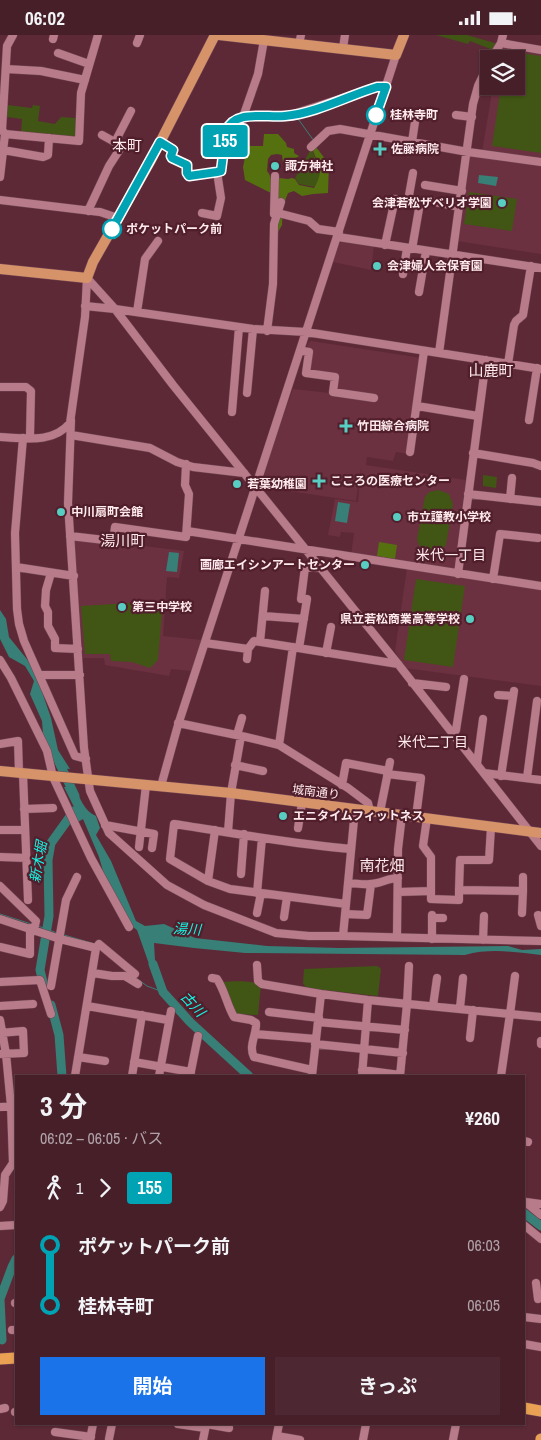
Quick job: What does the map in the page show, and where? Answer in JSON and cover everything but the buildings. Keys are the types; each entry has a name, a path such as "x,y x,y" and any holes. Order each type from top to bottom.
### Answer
{"highway":[{"path":"0,1352 15,1351"},
{"path":"0,1359 15,1358"},
{"path":"525,1408 541,1411"},
{"path":"525,1416 541,1419"}],"main road":[{"path":"0,269 87,278 93,262 160,142 215,35"},
{"path":"220,35 264,40 300,39 343,48 396,55 404,35"},
{"path":"0,771 53,777"},
{"name":"城南通り","path":"53,777 231,793 541,833"}],"street":[{"path":"0,177 3,151 2,96 7,46 13,35"},
{"path":"2,131 79,141 80,93 98,35"},
{"path":"343,48 346,35"},
{"path":"496,50 502,39 541,49"},
{"path":"243,117 258,74 264,40"},
{"path":"58,53 89,64"},
{"path":"161,786 178,723 396,55"},
{"path":"6,69 41,71 85,80"},
{"path":"439,353 475,95 480,84"},
{"path":"160,142 173,150 172,158 187,165 189,176 217,172 221,171 226,131 232,121 243,117 290,115 377,87 386,87"},
{"path":"116,143 131,111"},
{"path":"412,142 416,115"},
{"path":"456,115 472,117"},
{"path":"311,147 331,130 340,129 468,152 541,162"},
{"path":"88,211 109,166 122,146 102,135"},
{"path":"3,151 43,157 48,155 49,138"},
{"path":"202,213 217,216 221,198 217,172"},
{"path":"408,201 413,173"},
{"path":"267,331 273,284 275,176"},
{"path":"425,185 462,191"},
{"path":"385,245 395,199 420,203 403,274"},
{"path":"0,201 104,213 118,218"},
{"path":"274,225 281,202"},
{"path":"435,202 460,207"},
{"path":"278,213 310,221 318,229 338,235 385,245 541,268"},
{"path":"137,312 145,259 158,241"},
{"path":"419,292 426,251"},
{"path":"508,364 514,325 523,315 531,266"},
{"path":"87,278 86,307 71,420 68,497 86,759 90,791 109,833 161,879 204,905 276,933 309,936 541,941"},
{"path":"87,278 115,309 173,385 398,664 541,846"},
{"path":"86,307 115,309 267,331 306,333 539,368 529,420"},
{"path":"232,412 239,327"},
{"path":"247,393 253,329"},
{"path":"303,351 309,352 306,373 335,377 332,392 374,398"},
{"path":"410,452 424,351"},
{"path":"458,574 486,360"},
{"path":"0,387 26,387 31,391 16,518 16,567 21,635 75,756 86,759"},
{"path":"417,406 478,416"},
{"path":"0,437 45,439 61,431 71,420"},
{"path":"61,431 70,437 150,448 178,462 203,468 244,473"},
{"path":"473,453 541,466"},
{"path":"70,536 113,541 115,527 186,537 189,494 185,485 186,464"},
{"path":"510,499 512,478"},
{"path":"468,494 541,502"},
{"path":"187,531 541,586"},
{"path":"493,579 500,534 538,537"},
{"path":"16,567 74,576"},
{"path":"279,745 296,648 307,599 301,599 304,567 320,568"},
{"path":"51,573 47,583 45,607 48,612 48,626 55,639 55,649 78,649"},
{"path":"260,642 265,591"},
{"path":"263,616 304,619"},
{"path":"326,653 331,627"},
{"path":"247,659 248,649 254,641 398,664"},
{"path":"205,643 248,649"},
{"path":"0,660 11,678 47,751 53,777 91,858 129,927"},
{"path":"40,675 80,675"},
{"path":"453,734 456,731 464,679"},
{"path":"412,683 446,687"},
{"path":"498,695 514,694 501,776"},
{"path":"527,778 537,701"},
{"path":"228,832 231,793 242,718"},
{"path":"477,764 482,719"},
{"path":"178,723 279,745 368,803 375,812"},
{"path":"0,744 18,741 24,809 28,900"},
{"path":"375,812 390,762"},
{"path":"342,785 346,763 421,777 423,846 431,857 430,899 458,900 460,859 489,860 490,827"},
{"path":"235,765 263,771"},
{"path":"484,773 541,780"},
{"path":"139,847 146,785"},
{"path":"298,828 302,803"},
{"path":"24,809 52,808"},
{"path":"343,936 355,809"},
{"path":"397,935 398,849 402,815"},
{"path":"346,905 230,889 208,881 170,859 174,824 288,842 352,849"},
{"path":"105,825 154,834 152,848"},
{"path":"208,881 215,830"},
{"path":"0,831 25,831"},
{"path":"241,874 244,834"},
{"path":"258,913 262,837"},
{"path":"0,857 26,858"},
{"path":"51,985 66,900 77,877"},
{"path":"522,913 523,877"},
{"path":"348,883 371,884 385,881 389,878 398,878"},
{"path":"344,914 368,915 371,884"},
{"path":"0,886 36,921 30,954 0,947"},
{"path":"459,890 523,891"},
{"path":"398,892 431,891"},
{"path":"284,917 287,897"},
{"path":"538,915 541,926"},
{"path":"432,939 432,916 443,918"},
{"path":"483,940 484,916"},
{"path":"0,919 34,927 60,939 96,948"},
{"path":"75,1075 96,948 99,944 135,973"},
{"path":"257,965 258,981 262,984 368,1000 541,1017"},
{"path":"368,1000 362,1073 400,1075 409,966"},
{"path":"93,973 125,976 138,984"},
{"path":"502,1075 515,976"},
{"path":"212,978 217,979 221,985 234,1017 251,1020 256,1023 257,1029 252,1048 254,1057 312,1073 321,994"},
{"path":"460,1008 463,978"},
{"path":"433,1006 436,979"},
{"path":"0,982 40,980 51,1014"},
{"path":"0,1006 33,1004"},
{"path":"87,1006 168,1020"},
{"path":"470,1039 473,1010"},
{"path":"159,1075 171,1011"},
{"path":"269,1012 318,1020 405,1030"},
{"path":"132,1075 142,1015"},
{"path":"0,1020 3,1054 14,1106 13,1163 5,1175 3,1201 0,1207"},
{"path":"1,1033 24,1031 24,1053 3,1054"},
{"path":"255,1035 402,1053"},
{"path":"134,1062 190,1074 198,1036"},
{"path":"78,1057 104,1061"},
{"path":"0,1107 14,1106"},
{"path":"525,1201 541,1204"},
{"path":"525,1202 541,1215"},
{"path":"0,1226 15,1225"},
{"path":"525,1226 541,1239"},
{"path":"536,1283 538,1299 541,1298"},
{"path":"525,1317 541,1319"},
{"path":"525,1344 541,1347"},
{"path":"53,1428 91,1439 93,1425"},
{"path":"109,1439 112,1425"},
{"path":"203,1440 206,1425 229,1428"},
{"path":"278,1425 276,1438 300,1440"},
{"path":"363,1440 366,1425"},
{"path":"453,1440 456,1425"}],"shaded area":[{"path":"500,47 520,50 500,50"},
{"path":"525,51 541,53 541,160 482,152 492,95 525,95"},
{"name":"会津若松ザベリオ学園","path":"469,155 541,164 541,254 457,241"},
{"path":"339,243 374,246 371,270 333,262"},
{"name":"竹田綜合病院","path":"311,341 422,358 408,454 396,452 393,461 367,457 366,465 466,480 454,571 351,555 354,533 341,532 340,537 328,535 335,499 358,502 361,466 356,501 282,490 262,483 271,450 293,389 330,393 332,378 304,374 305,353 308,343"},
{"name":"第三中学校","path":"73,537 184,551 179,578 167,577 163,636 202,640 191,671 171,669 169,676 105,665 104,658 83,658"},
{"name":"県立若松商業高等学校","path":"407,568 541,588 541,686 404,668 395,651"}],"green space":[{"path":"436,35 467,35 498,44 493,50 470,41 468,44"},
{"path":"525,54 541,56 541,153 492,146 500,95 525,95"},
{"path":"7,105 32,108 33,105 40,106 38,121 55,124 61,117 76,118 76,139 21,133 22,119 7,117"},
{"path":"264,134 278,134 287,147 294,149 294,153 299,156 290,159 289,163 283,162 282,155 277,154 271,155 268,159 267,171 270,175 273,200 272,217 271,193 245,180 243,167 247,148 249,146 263,146"},
{"path":"316,147 329,164 328,193 302,196 294,191 288,193 283,206 282,225 278,232 276,231 277,182 279,178 292,178 299,185 314,188 320,173 313,151"},
{"path":"311,149 320,167 321,176 314,187 299,184 295,178"},
{"path":"469,192 517,199 512,231 464,224"},
{"path":"483,475 497,477 496,488 483,486"},
{"path":"439,490 449,494 453,504 446,545 439,552 429,554 420,548 417,539 425,497 429,492"},
{"path":"379,542 397,545 395,559 377,556"},
{"path":"416,579 465,586 453,667 404,660"},
{"path":"163,601 158,660 150,668 132,662 111,661 110,654 85,654 81,606"},
{"path":"376,966 381,969 378,996 306,988 303,983 304,969"},
{"path":"237,981 261,985 258,1015 235,1014 223,982"}],"water":[{"path":"479,175 498,177 496,186 478,183"},
{"path":"338,502 350,504 347,523 335,521"},
{"path":"169,552 179,553 177,572 166,571"},
{"path":"0,610 6,619 9,637 30,663 38,680 51,718 58,750 70,769 57,768 43,734 42,721 30,694 34,681 25,666 9,657 0,639"},
{"path":"64,787 75,787 85,808 96,816 100,828 96,835 111,861 136,921 145,926 164,924 195,938 267,946 339,948 508,946 522,950 541,949 541,955 493,951 465,955 245,953 154,943 156,978 137,930 130,925 105,878 99,857 83,819 76,823 70,812 74,807"}],"waterway":[{"path":"296,116 314,141"},
{"name":"湯川","path":"57,758 75,796"},
{"name":"新木堀","path":"44,986 40,970 49,916 48,860 51,843 74,811"},
{"path":"0,914 31,924"},
{"name":"新木堀","path":"38,926 57,933"},
{"path":"64,935 95,944"},
{"name":"古川","path":"153,964 163,992 190,1022 248,1075"},
{"path":"135,977 147,986 163,992"},
{"path":"51,1005 59,1035 62,1075"},
{"name":"古川","path":"525,1214 541,1226"},
{"path":"2,1340 0,1299 15,1261"}],"bus line":[{"name":"155","path":"112,229 160,142 173,150 172,158 187,165 189,176 221,171 228,125 232,121 243,117 290,115 377,87 386,87 376,115"}],"place":[{"name":"桂林寺町","path":"376,115"},
{"name":"佐藤病院","path":"380,149"},
{"name":"諏方神社","path":"275,166"},
{"name":"会津若松ザベリオ学園","path":"502,203"},
{"name":"ポケットパーク前","path":"112,229"},
{"name":"会津婦人会保育園","path":"377,266"},
{"name":"竹田綜合病院","path":"346,426"},
{"name":"こころの医療センター","path":"319,481"},
{"name":"若葉幼稚園","path":"237,484"},
{"name":"中川扇町会館","path":"61,512"},
{"name":"市立謹教小学校","path":"397,517"},
{"name":"画廊エイシンアートセンター","path":"365,565"},
{"name":"第三中学校","path":"122,607"},
{"name":"県立若松商業高等学校","path":"470,619"},
{"name":"エニタイムフィットネス","path":"283,816"}],"district":[{"name":"本町","path":"127,145"},
{"name":"山鹿町","path":"491,370"},
{"name":"湯川町","path":"123,540"},
{"name":"米代一丁目","path":"451,555"},
{"name":"米代二丁目","path":"433,742"},
{"name":"南花畑","path":"382,865"}]}
